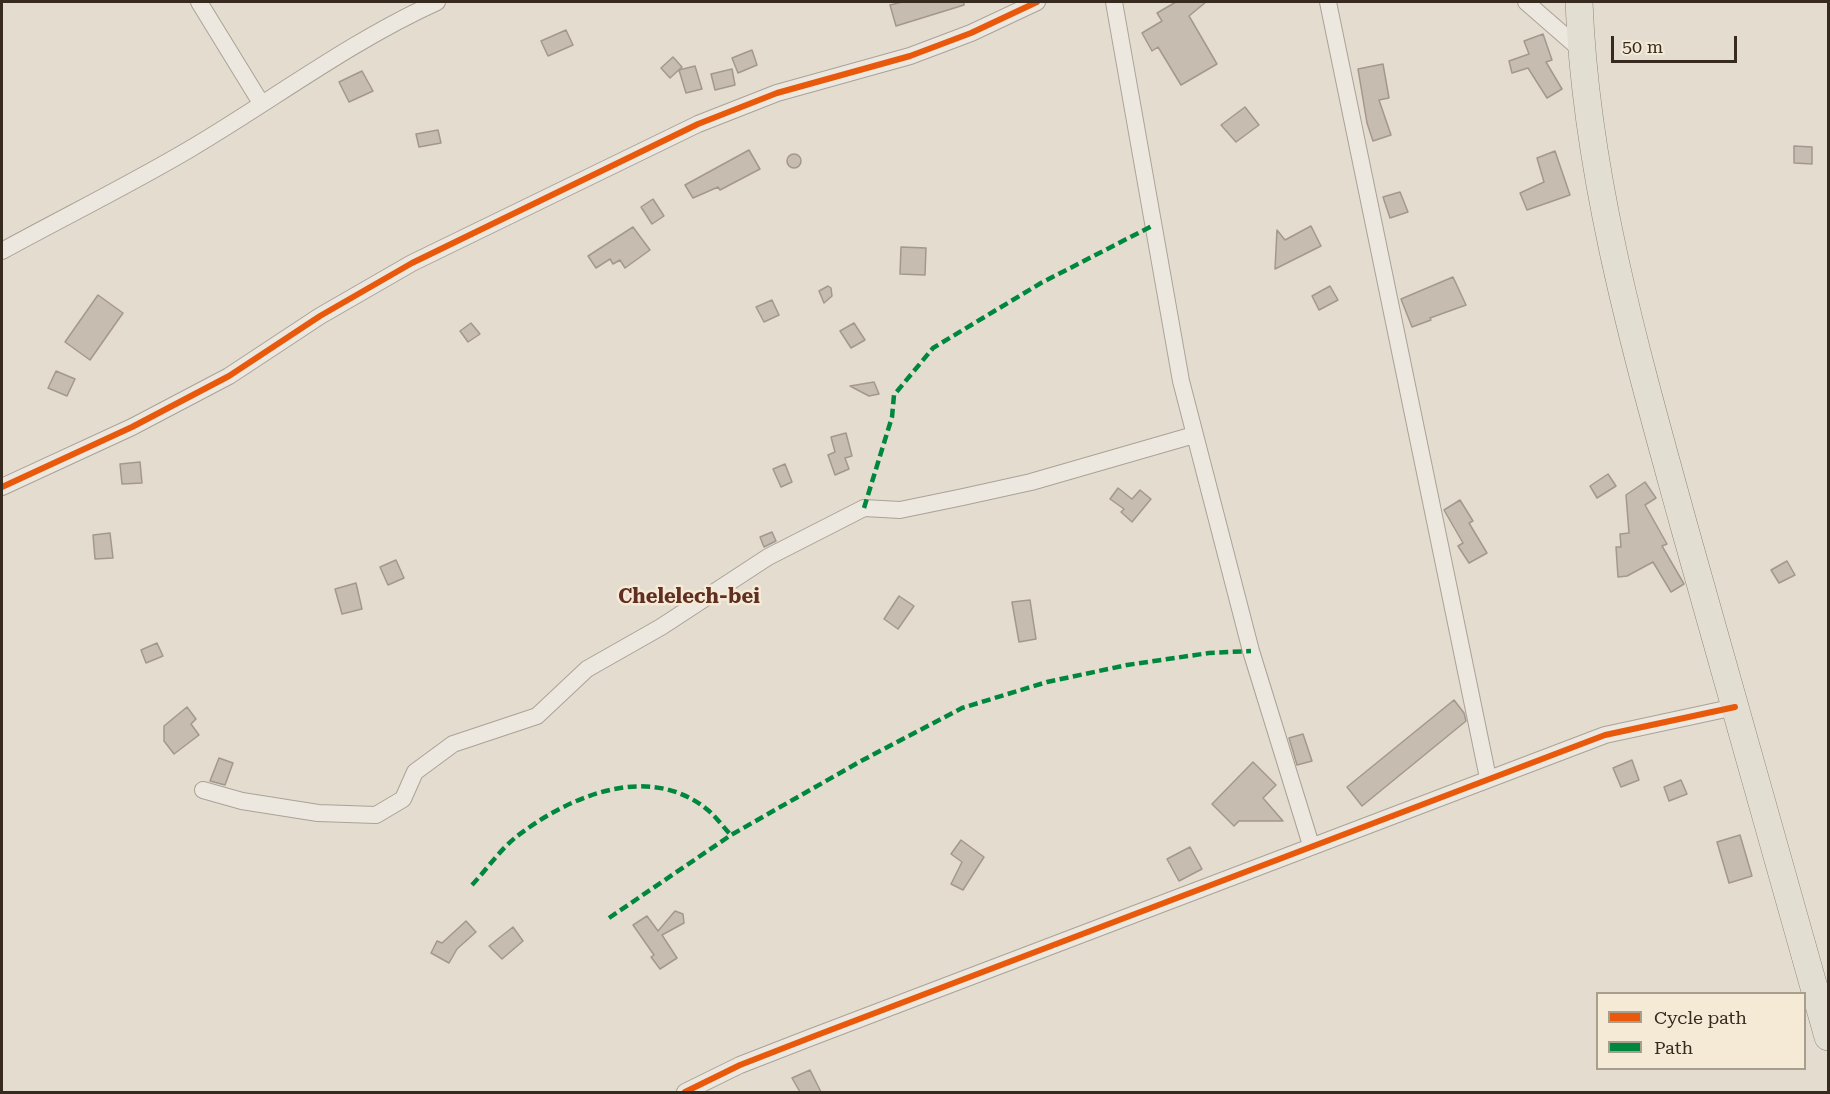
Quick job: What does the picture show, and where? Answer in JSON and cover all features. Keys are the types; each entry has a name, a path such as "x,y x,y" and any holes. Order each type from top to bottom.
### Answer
{"main road":[{"path":"1579,2 1581,51 1597,160 1632,339 1828,1037"}],"street":[{"path":"199,2 261,103"},
{"path":"2,251 190,149 397,20 437,2"},
{"path":"2,487 132,427 229,376 320,316 412,263 698,124 777,93 910,56 971,33 1037,2"},
{"path":"1114,2 1162,281 1194,435 1251,651 1311,845"},
{"path":"1328,2 1488,778"},
{"path":"1526,2 1581,51"},
{"path":"203,790 242,801 318,813 376,814 403,800 416,772 453,744 537,716 587,669 661,627 768,557 864,508 900,510 1031,482 1194,435"},
{"path":"685,1092 740,1065 1197,892 1311,845 1605,735 1735,707"}],"building":[{"path":"902,2 964,2 964,5 896,26 890,5"},
{"path":"1176,2 1206,2 1189,16 1217,64 1181,85 1158,47 1152,51 1142,33 1162,21 1157,13"},
{"path":"566,30 573,45 548,56 541,41"},
{"path":"1543,34 1552,60 1546,62 1562,89 1547,98 1528,68 1512,73 1509,61 1529,54 1524,41"},
{"path":"752,50 757,65 738,73 732,58"},
{"path":"673,57 682,67 670,78 661,68"},
{"path":"1383,64 1389,98 1379,100 1391,135 1373,141 1367,123 1358,69"},
{"path":"695,66 702,89 686,93 679,70"},
{"path":"732,69 735,85 715,90 711,74"},
{"path":"362,71 373,91 349,102 339,82"},
{"path":"1245,107 1259,125 1236,142 1221,125"},
{"path":"438,130 441,143 419,147 416,134"},
{"path":"1794,146 1812,147 1812,164 1794,163"},
{"path":"749,150 760,169 720,190 718,187 693,198 685,185"},
{"path":"1555,151 1570,195 1527,210 1520,193 1544,182 1537,158"},
{"path":"791,154 797,154 801,161 797,168 791,168 787,164 787,158"},
{"path":"1400,192 1408,212 1390,218 1383,197"},
{"path":"653,199 664,216 652,224 641,207"},
{"path":"1311,226 1321,246 1275,269 1277,230 1285,240"},
{"path":"633,227 650,250 625,268 620,260 613,264 610,259 596,268 588,256"},
{"path":"901,247 926,248 925,275 900,274"},
{"path":"1453,277 1466,305 1412,327 1401,299"},
{"path":"828,286 831,288 832,296 824,303 819,291"},
{"path":"1330,286 1338,300 1319,310 1312,296"},
{"path":"98,295 123,313 90,360 65,342"},
{"path":"772,300 779,315 764,322 756,307"},
{"path":"471,323 480,334 468,342 460,331"},
{"path":"854,323 865,340 851,348 840,331"},
{"path":"56,371 75,379 67,396 48,388"},
{"path":"874,382 879,394 869,396 850,386"},
{"path":"846,433 852,456 845,458 849,469 835,475 828,455 835,452 831,437"},
{"path":"140,462 142,483 122,484 120,464"},
{"path":"785,464 792,482 781,487 773,469"},
{"path":"1608,474 1616,486 1597,498 1590,486"},
{"path":"1645,482 1656,498 1645,505 1667,544 1662,546 1684,584 1671,592 1653,562 1627,576 1618,577 1616,547 1621,547 1620,534 1629,533 1626,495"},
{"path":"1118,488 1132,499 1140,490 1151,499 1132,522 1121,512 1124,509 1110,499"},
{"path":"1460,500 1473,521 1469,523 1487,553 1469,563 1458,546 1463,543 1444,510"},
{"path":"772,532 776,541 764,547 760,537"},
{"path":"110,533 113,558 95,559 93,535"},
{"path":"396,560 404,578 388,585 380,567"},
{"path":"1787,561 1795,575 1779,583 1771,570"},
{"path":"356,583 362,609 342,614 335,589"},
{"path":"899,596 914,606 898,629 884,619"},
{"path":"1030,600 1036,639 1019,642 1012,602"},
{"path":"157,643 163,656 146,663 141,650"},
{"path":"1454,700 1464,713 1466,721 1362,806 1347,787"},
{"path":"187,707 196,719 191,724 199,735 174,754 164,741 164,726"},
{"path":"1303,734 1312,761 1297,765 1289,738"},
{"path":"219,758 233,763 225,785 210,781"},
{"path":"1632,760 1639,780 1621,787 1613,768"},
{"path":"1253,762 1276,785 1263,798 1283,821 1239,821 1234,826 1212,804"},
{"path":"1681,780 1687,794 1669,801 1664,787"},
{"path":"1740,835 1752,876 1729,883 1717,842"},
{"path":"961,840 984,857 963,890 951,884 962,862 951,854"},
{"path":"1190,847 1202,869 1179,881 1167,859"},
{"path":"675,911 683,914 684,923 662,935 677,958 660,969 651,957 654,955 633,925 647,916 658,931"},
{"path":"466,921 476,932 457,949 449,963 431,953 437,941 442,943"},
{"path":"513,927 523,941 502,959 489,946"},
{"path":"810,1070 821,1092 800,1092 792,1078"}],"marked path":[{"path":"864,508 892,417 894,395 933,348 1041,283 1152,226"},
{"path":"609,918 731,835 861,761 962,708 1047,682 1127,665 1209,653 1251,651"},
{"path":"472,885 510,842 537,822 585,798 610,790 636,786 661,788 686,796 709,811 731,835"}],"cycle path":[{"path":"2,487 132,427 229,376 320,316 412,263 698,124 777,93 910,56 971,33 1037,2"},
{"path":"685,1092 740,1065 812,1037 1605,735 1735,707"}],"district":[{"name":"Chelelech-bei","path":"689,597"}]}
